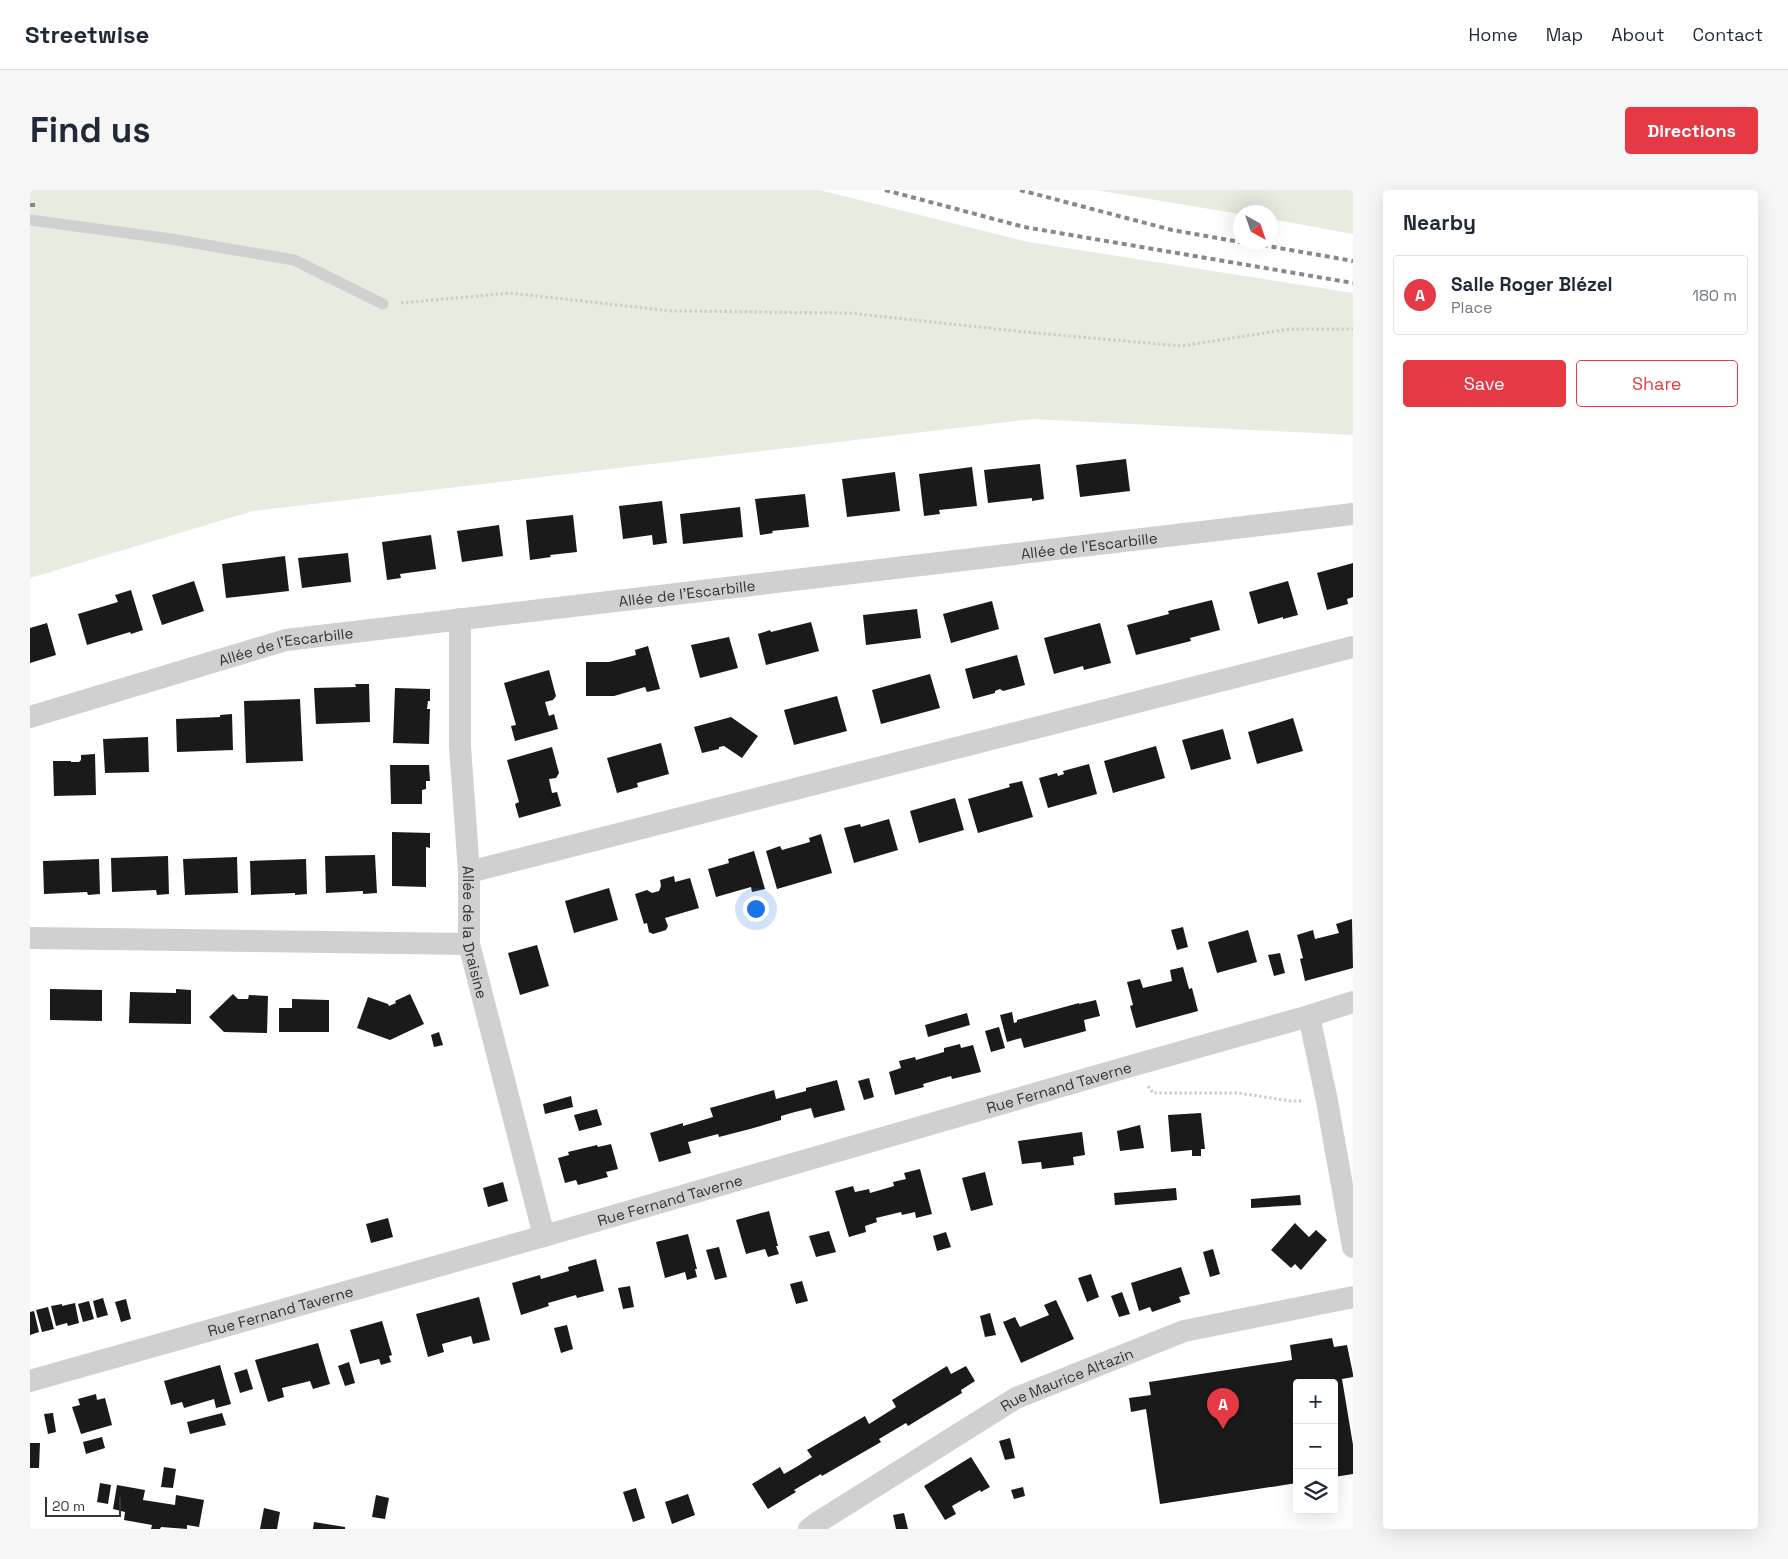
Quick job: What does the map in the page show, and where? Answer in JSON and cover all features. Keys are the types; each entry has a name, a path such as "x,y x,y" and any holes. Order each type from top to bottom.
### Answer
{"street":[{"name":"Allée de l'Escarbille","path":"30,717 286,640 1353,514"},
{"name":"Allée de la Draisine","path":"460,618 460,746 469,872 469,944 544,1236"},
{"path":"469,872 1353,647"},
{"path":"30,938 469,944"},
{"name":"Rue Fernand Taverne","path":"30,1380 544,1236 1353,1002"},
{"path":"1309,1016 1327,1101 1353,1247"},
{"name":"Rue Maurice Altazin","path":"809,1529 1016,1398 1184,1331 1353,1297"}],"lane":[{"path":"30,220 171,239 294,260 383,304"}],"path":[{"path":"383,304 510,293 672,311 849,313 1181,346 1290,329 1353,329"},
{"path":"1130,1066 1153,1093 1238,1093 1291,1101 1327,1101"}],"shaded area":[{"path":"30,190 819,190 1028,242 1353,293 1353,435 1032,419 253,511 30,578"},
{"path":"1096,190 1353,190 1353,234 1278,220 1278,205 1233,205 1233,213"}],"building":[{"path":"1126,459 1130,491 1080,497 1076,465"},
{"path":"1040,464 1044,499 1032,501 1032,498 988,503 984,470"},
{"path":"972,467 977,506 939,510 940,514 924,516 919,474"},
{"path":"895,472 900,511 847,517 842,479"},
{"path":"805,494 809,527 772,531 773,533 760,535 755,499"},
{"path":"662,501 667,543 653,545 652,535 623,539 619,506"},
{"path":"740,507 743,537 683,544 680,514"},
{"path":"573,515 577,552 550,555 551,557 530,560 526,520"},
{"path":"499,525 503,556 462,562 457,531"},
{"path":"431,535 436,569 400,574 401,578 387,580 382,542"},
{"path":"348,553 351,582 302,588 298,558"},
{"path":"285,556 289,591 226,598 222,564"},
{"path":"1353,563 1353,597 1347,599 1348,604 1327,610 1317,573"},
{"path":"194,581 204,611 162,625 152,595"},
{"path":"1288,581 1298,615 1258,624 1249,592"},
{"path":"131,590 143,630 87,645 78,614 118,602 115,595"},
{"path":"1212,600 1220,630 1190,638 1191,641 1136,655 1127,625 1169,614 1168,611"},
{"path":"992,601 999,629 951,643 943,614"},
{"path":"917,609 921,638 866,645 863,615"},
{"path":"811,622 819,651 766,665 758,634"},
{"path":"47,623 56,655 30,663 30,628"},
{"path":"1100,623 1111,663 1084,670 1083,666 1054,674 1044,638"},
{"path":"729,637 738,668 700,678 691,645"},
{"path":"648,646 660,689 647,692 645,687 614,696 586,696 586,662 609,662 636,655 635,650"},
{"path":"1017,655 1025,685 1003,691 1000,689 995,691 995,693 973,699 965,669"},
{"path":"549,670 556,696 553,700 545,702 549,716 554,714 558,729 515,741 511,726 516,725 504,683"},
{"path":"930,674 940,708 881,724 872,690"},
{"path":"355,684 369,684 370,722 316,724 314,688 356,687"},
{"path":"395,688 430,689 430,701 428,701 427,709 430,709 429,744 393,743"},
{"path":"837,696 847,731 794,745 784,710"},
{"path":"300,699 303,761 246,763 244,701"},
{"path":"232,714 233,750 177,752 176,719 220,717 220,715"},
{"path":"731,717 758,736 742,758 724,746 702,753 694,727"},
{"path":"1293,718 1303,751 1257,764 1248,732"},
{"path":"1223,729 1231,759 1191,770 1182,740"},
{"path":"148,737 149,772 105,773 103,739"},
{"path":"661,743 669,774 637,783 638,787 617,793 607,758"},
{"path":"1156,746 1165,778 1113,793 1104,761"},
{"path":"552,747 559,773 556,778 549,779 552,793 557,792 561,806 519,818 515,804 519,802 507,760"},
{"path":"95,754 96,795 54,796 53,761 79,762 81,755"},
{"path":"1089,764 1097,794 1048,808 1039,778 1057,773 1058,776 1064,774 1063,771"},
{"path":"390,765 429,765 430,781 426,781 426,789 422,790 422,804 391,804"},
{"path":"1022,781 1033,817 978,833 968,799 1010,787 1009,784"},
{"path":"955,798 964,830 919,843 910,811"},
{"path":"889,819 898,850 854,863 844,828 860,824 861,827"},
{"path":"392,832 430,833 430,848 426,847 426,887 392,886"},
{"path":"821,834 832,873 777,889 766,851 780,846 782,850 810,842 809,838"},
{"path":"754,851 765,889 752,892 751,887 716,897 708,869 729,863 728,859"},
{"path":"375,855 377,893 363,894 363,891 326,893 325,856"},
{"path":"168,856 169,894 157,895 156,890 112,892 111,858"},
{"path":"237,857 238,893 185,895 183,859"},
{"path":"99,859 100,894 88,895 87,892 44,894 43,861"},
{"path":"306,859 307,894 251,895 250,861"},
{"path":"674,876 675,882 690,878 699,908 665,918 668,926 666,930 653,934 649,932 647,923 644,924 635,894 647,890 652,893 659,891 661,886 660,880"},
{"path":"609,888 618,920 574,933 565,901"},
{"path":"1352,919 1353,968 1305,981 1300,959 1303,958 1297,935 1313,930 1315,939 1339,933 1336,924"},
{"path":"1183,927 1188,947 1177,950 1171,930"},
{"path":"1248,930 1257,962 1217,973 1208,942"},
{"path":"537,945 549,986 520,995 508,953"},
{"path":"1280,953 1285,973 1274,976 1268,955"},
{"path":"1183,967 1189,989 1192,988 1198,1011 1136,1028 1130,1006 1133,1005 1127,982 1140,979 1143,988 1172,981 1170,970"},
{"path":"50,989 102,990 102,1021 50,1020"},
{"path":"176,989 191,990 191,1024 129,1023 130,992 176,993"},
{"path":"233,994 238,999 248,999 249,995 268,996 267,1033 224,1032 209,1017"},
{"path":"410,994 424,1024 390,1040 357,1028 368,997 389,1006"},
{"path":"292,999 329,1000 329,1032 279,1032 279,1008 292,1008"},
{"path":"1096,1000 1100,1016 1084,1020 1086,1031 1024,1048 1021,1038 1007,1042 1000,1015 1012,1012 1014,1023 1017,1020"},
{"path":"967,1013 970,1025 928,1037 925,1025"},
{"path":"999,1027 1005,1048 991,1052 985,1031"},
{"path":"439,1032 443,1045 434,1047 431,1035"},
{"path":"960,1044 961,1048 973,1045 981,1072 952,1079 951,1076 923,1084 924,1087 895,1095 889,1072 901,1068 899,1061 915,1057 916,1060 944,1052 944,1048"},
{"path":"869,1078 874,1097 864,1100 858,1081"},
{"path":"837,1080 845,1110 814,1118 811,1108 795,1112 781,1116 781,1120 750,1129 719,1137 718,1134 688,1142 691,1153 659,1162 650,1133 683,1123 683,1126 713,1117 710,1108 774,1090 776,1099 806,1091 806,1088"},
{"path":"571,1096 573,1107 545,1114 543,1104"},
{"path":"597,1109 602,1125 579,1131 574,1115"},
{"path":"1201,1113 1205,1149 1201,1149 1201,1156 1192,1156 1192,1150 1171,1152 1168,1115"},
{"path":"1140,1125 1144,1148 1120,1151 1117,1131"},
{"path":"1082,1132 1085,1155 1073,1157 1074,1165 1042,1169 1041,1162 1022,1164 1018,1141"},
{"path":"611,1144 618,1169 606,1172 608,1177 578,1185 576,1180 565,1183 558,1158 569,1155 568,1152 597,1145 598,1147"},
{"path":"920,1169 932,1214 916,1218 915,1212 902,1215 901,1212 876,1218 877,1222 865,1226 866,1232 849,1237 835,1191 853,1186 855,1192 869,1189 870,1193 894,1186 893,1182 906,1179 904,1173"},
{"path":"985,1172 993,1205 971,1211 962,1178"},
{"path":"503,1182 508,1201 488,1207 483,1188"},
{"path":"1176,1188 1177,1200 1115,1205 1114,1193"},
{"path":"1300,1195 1301,1205 1251,1208 1251,1199"},
{"path":"769,1211 779,1254 768,1257 765,1249 746,1254 736,1220"},
{"path":"388,1218 393,1237 371,1243 366,1224"},
{"path":"1295,1223 1309,1237 1316,1230 1327,1240 1301,1270 1295,1264 1291,1268 1271,1250"},
{"path":"829,1231 836,1252 816,1257 809,1236"},
{"path":"946,1232 951,1247 937,1251 933,1236"},
{"path":"688,1234 697,1269 695,1269 697,1277 687,1280 685,1272 665,1278 656,1242"},
{"path":"719,1247 727,1277 715,1280 706,1250"},
{"path":"1213,1249 1220,1274 1210,1277 1203,1252"},
{"path":"596,1259 604,1291 577,1298 576,1295 548,1303 549,1306 521,1315 512,1283 540,1275 541,1279 569,1271 568,1267"},
{"path":"1181,1267 1190,1294 1179,1297 1181,1302 1152,1312 1150,1307 1139,1311 1131,1283"},
{"path":"1091,1274 1099,1297 1087,1302 1078,1278"},
{"path":"802,1281 808,1301 796,1304 790,1284"},
{"path":"630,1286 634,1307 623,1309 618,1288"},
{"path":"1122,1292 1130,1314 1119,1317 1111,1296"},
{"path":"479,1297 490,1340 473,1344 471,1336 442,1344 444,1352 428,1357 416,1314"},
{"path":"103,1298 108,1315 97,1318 93,1301"},
{"path":"126,1299 131,1319 121,1322 115,1302"},
{"path":"1056,1300 1074,1339 1021,1363 1003,1322 1015,1317 1020,1327 1049,1315 1044,1305"},
{"path":"89,1301 94,1319 83,1322 78,1304"},
{"path":"75,1303 79,1323 68,1326 67,1323 56,1326 51,1306"},
{"path":"48,1307 54,1329 42,1332 36,1310"},
{"path":"34,1311 39,1332 30,1335 30,1312"},
{"path":"990,1313 996,1335 985,1337 980,1316"},
{"path":"382,1321 392,1355 389,1356 391,1362 381,1365 379,1359 360,1364 350,1330"},
{"path":"567,1325 573,1349 561,1353 554,1328"},
{"path":"1332,1338 1334,1347 1347,1345 1353,1377 1342,1379 1353,1445 1353,1474 1338,1476 1338,1379 1293,1379 1293,1484 1160,1504 1146,1409 1131,1412 1129,1398 1151,1395 1149,1382 1292,1360 1290,1345"},
{"path":"318,1343 330,1384 313,1389 310,1381 282,1388 284,1397 268,1402 255,1360"},
{"path":"349,1362 355,1383 345,1386 338,1366"},
{"path":"220,1365 231,1404 216,1408 214,1399 184,1408 182,1402 171,1405 164,1381"},
{"path":"947,1366 951,1374 966,1366 975,1381 961,1390 962,1393 908,1426 906,1423 879,1439 881,1442 794,1490 796,1492 768,1509 752,1484 780,1467 784,1474 798,1466 812,1457 807,1450 865,1416 869,1424 896,1407 892,1400"},
{"path":"247,1369 253,1389 240,1393 234,1373"},
{"path":"96,1394 97,1400 105,1398 112,1425 81,1434 72,1407 80,1405 78,1399"},
{"path":"53,1413 56,1432 48,1434 44,1414"},
{"path":"222,1413 226,1425 190,1434 187,1422"},
{"path":"102,1437 105,1448 86,1454 83,1442"},
{"path":"1010,1438 1015,1458 1005,1460 999,1441"},
{"path":"30,1443 40,1443 39,1468 30,1468"},
{"path":"971,1457 990,1487 981,1492 980,1490 952,1506 956,1514 945,1520 924,1486"},
{"path":"164,1467 176,1469 173,1488 161,1487"},
{"path":"100,1483 111,1485 108,1504 97,1502"},
{"path":"117,1485 145,1490 143,1500 175,1505 176,1495 204,1500 199,1527 187,1525 187,1529 161,1527 160,1529 151,1529 152,1525 124,1520 125,1512 113,1509"},
{"path":"1023,1487 1025,1496 1014,1499 1011,1490"},
{"path":"636,1488 645,1518 633,1522 623,1492"},
{"path":"688,1494 695,1515 672,1524 665,1502"},
{"path":"376,1495 389,1498 385,1519 372,1517"},
{"path":"264,1508 280,1512 277,1529 260,1529"},
{"path":"904,1513 908,1529 896,1529 893,1515"},
{"path":"314,1522 345,1527 345,1529 313,1529"}],"railway":[{"path":"885,190 1024,227 1353,283"},
{"path":"1020,190 1172,230 1233,241"},
{"path":"30,205 35,205"},
{"path":"1278,248 1353,261"}],"place":[{"name":"Salle Roger Blézel","path":"1223,1429"}]}
